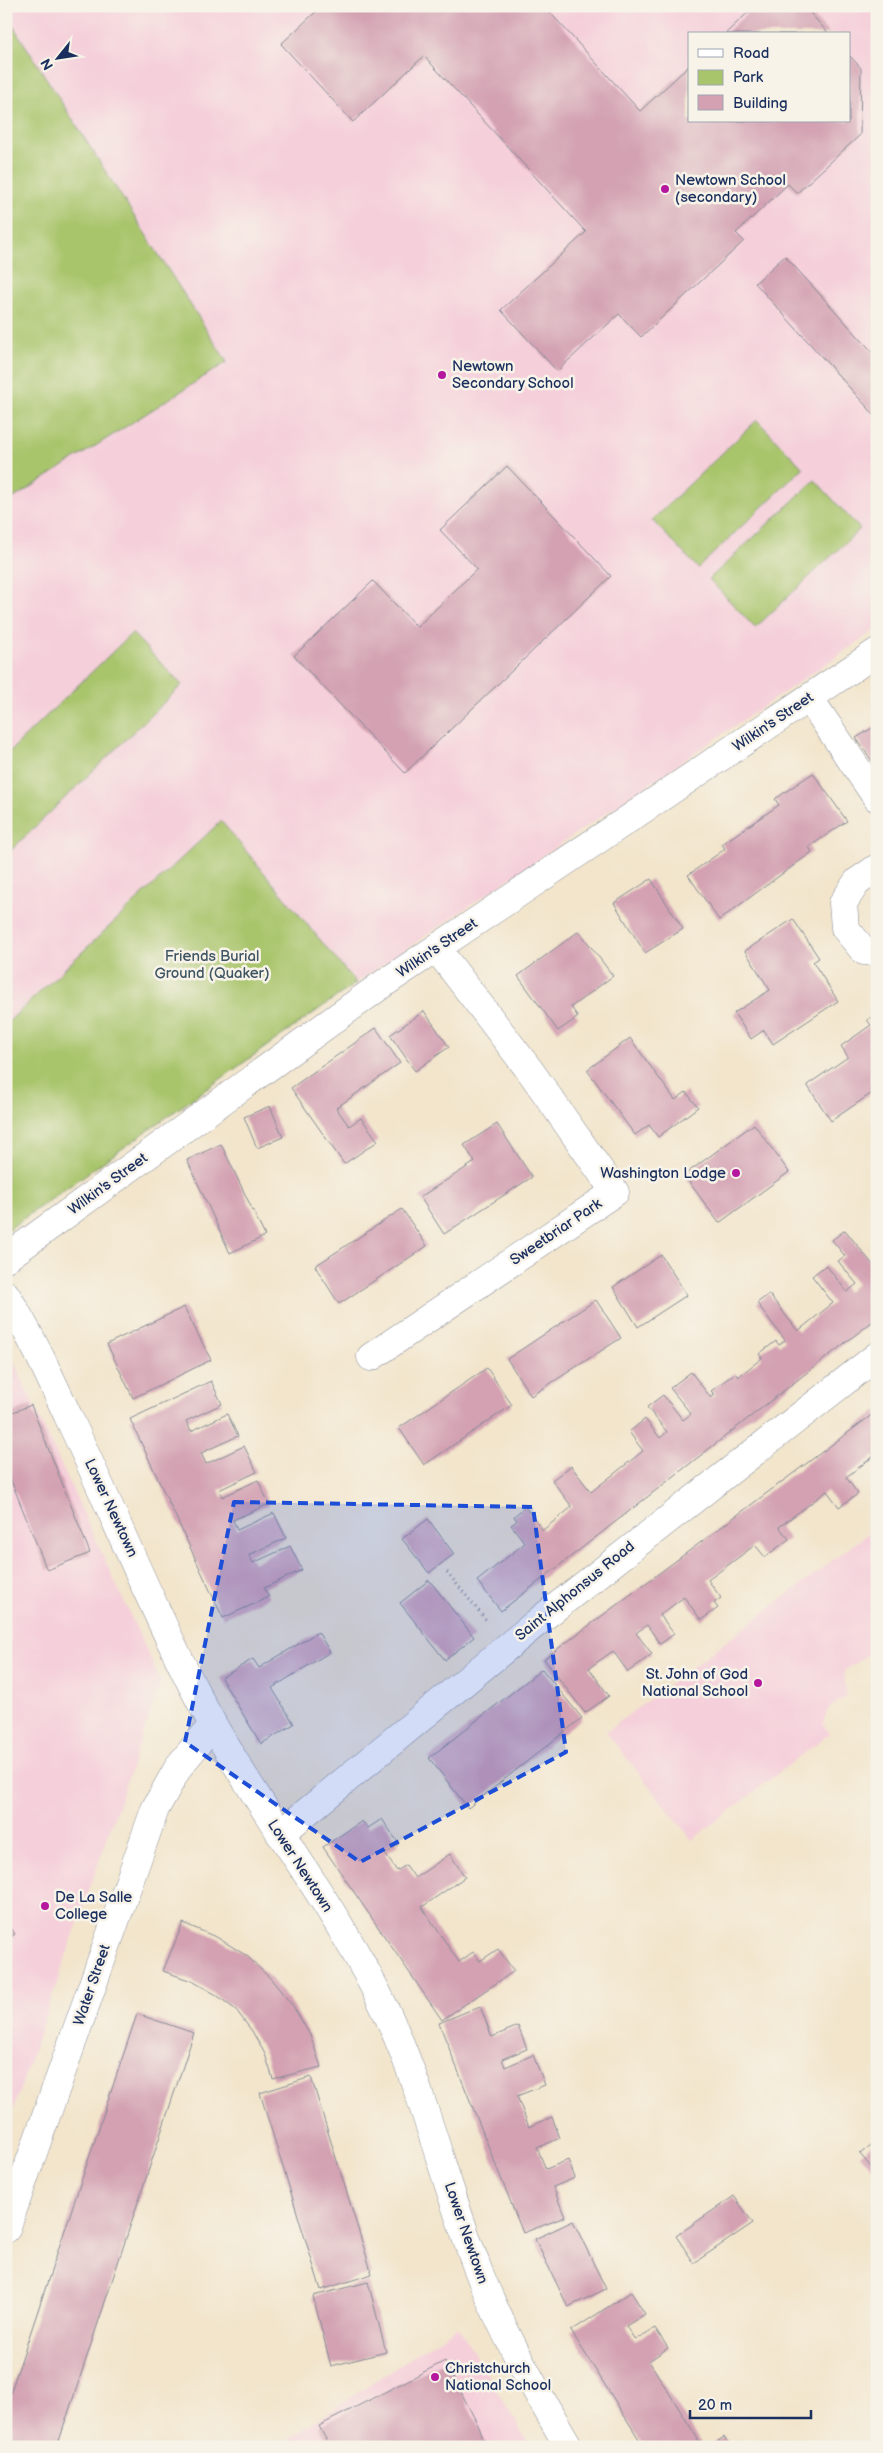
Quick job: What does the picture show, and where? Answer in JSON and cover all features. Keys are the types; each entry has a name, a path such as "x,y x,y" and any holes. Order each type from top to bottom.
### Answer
{"street":[{"name":"Wilkin's Street","path":"6,1258 380,986 877,652"},
{"path":"809,698 877,798"},
{"path":"877,868 857,882 843,903 845,928 864,951 877,952"},
{"name":"Sweetbriar Park","path":"371,1357 615,1192 531,1072 437,948"},
{"name":"Lower Newtown","path":"6,1295 43,1363 178,1654 214,1726 345,1935 386,2013 419,2094 466,2237 490,2300 528,2374 569,2447"},
{"name":"Saint Alphonsus Road","path":"280,1834 506,1646 877,1356"},
{"name":"Water Street","path":"6,2229 148,1825 179,1766 214,1726"}],"path":[{"path":"448,1572 506,1646"}],"highlighted area":[{"path":"234,1502 533,1507 566,1752 360,1862 185,1742"}],"shaded area":[{"name":"Newtown Secondary School","path":"6,6 877,6 877,629 356,983 221,822 6,1024"},
{"name":"De La Salle College","path":"6,1345 161,1682 6,2130"},
{"name":"St. John of God National School","path":"877,1527 877,1648 844,1671 846,1696 828,1709 823,1723 829,1734 692,1840 606,1732"},
{"name":"Christchurch National School","path":"458,2326 531,2447 277,2447"}],"green space":[{"path":"6,15 227,362 6,503"},
{"path":"757,420 803,468 698,568 652,520"},
{"path":"815,480 860,529 755,628 709,579"},
{"path":"132,633 182,685 6,855 6,755"},
{"name":"Friends Burial Ground (Quaker)","path":"221,821 356,983 6,1231 6,1024"}],"building":[{"name":"Newtown School (secondary)","path":"322,6 544,6 640,111 688,67 688,122 850,122 850,56 861,68 860,135 797,193 788,184 736,233 744,241 641,337 619,314 557,371 501,310 586,232 424,56 353,122 281,44"},
{"path":"755,6 804,6 827,32 727,32"},
{"path":"785,256 877,357 877,418 755,283"},
{"path":"507,466 611,576 405,773 294,656 373,581 417,627 477,569 440,530"},
{"path":"877,725 877,768 856,738"},
{"path":"813,773 847,821 809,847 812,852 719,920 688,875 725,849 722,844 779,805 775,799"},
{"path":"651,879 683,929 645,953 614,903"},
{"path":"793,919 819,958 813,962 838,1001 773,1044 764,1030 751,1039 734,1013 770,990 745,951"},
{"path":"579,931 613,976 571,1007 578,1017 558,1031 518,976"},
{"path":"424,1011 449,1047 415,1071 390,1035"},
{"path":"877,1013 877,1085 870,1090 872,1093 831,1121 807,1085 848,1057 841,1046 871,1025 867,1020"},
{"path":"376,1028 400,1063 336,1108 349,1126 361,1118 378,1141 344,1164 291,1088"},
{"path":"630,1038 675,1100 686,1092 698,1107 658,1137 649,1125 635,1135 587,1070"},
{"path":"270,1106 283,1137 257,1148 244,1117"},
{"path":"497,1124 532,1177 444,1234 420,1197 475,1162 464,1145"},
{"name":"Washington Lodge","path":"754,1124 789,1172 719,1223 684,1175"},
{"path":"221,1144 265,1236 230,1253 187,1160"},
{"path":"402,1209 427,1246 339,1304 315,1266"},
{"path":"845,1230 877,1270 877,1318 501,1611 477,1581 525,1543 511,1525 517,1521 514,1516 525,1507 543,1530 572,1507 552,1480 571,1466 591,1492 643,1451 629,1432 645,1419 660,1438 667,1432 647,1407 663,1395 683,1420 691,1414 670,1388 691,1372 711,1398 715,1395 711,1391 735,1373 738,1377 762,1358 759,1354 776,1341 779,1345 785,1340 757,1303 769,1294 798,1331 833,1303 812,1276 826,1265 847,1292 857,1284 838,1261 845,1256 832,1240"},
{"path":"661,1255 687,1295 638,1327 613,1287"},
{"path":"596,1300 621,1338 531,1396 507,1359"},
{"path":"184,1307 211,1360 133,1398 107,1344"},
{"path":"487,1368 512,1405 424,1465 399,1428"},
{"path":"211,1381 222,1404 186,1421 191,1431 227,1414 238,1436 201,1453 206,1464 244,1446 257,1472 219,1490 222,1497 258,1480 269,1504 233,1520 237,1530 274,1513 286,1538 249,1555 253,1563 290,1546 302,1570 264,1588 269,1597 223,1618 130,1419"},
{"path":"31,1405 90,1553 47,1570 6,1468 6,1415"},
{"path":"877,1411 877,1460 874,1456 846,1477 858,1494 839,1507 827,1491 779,1527 789,1539 765,1557 755,1545 708,1580 721,1598 714,1603 718,1608 701,1620 684,1597 660,1615 674,1634 660,1644 647,1625 636,1633 652,1654 628,1672 613,1651 589,1668 609,1696 585,1713 544,1659"},
{"path":"428,1519 454,1554 429,1573 402,1539"},
{"path":"429,1580 474,1637 445,1660 400,1603"},
{"path":"318,1632 330,1652 272,1688 294,1724 261,1744 221,1678 253,1659 259,1668"},
{"path":"542,1669 582,1718 468,1808 429,1758"},
{"path":"382,1819 399,1844 385,1854 397,1871 406,1865 415,1878 450,1854 465,1877 422,1907 459,1962 473,1952 480,1961 498,1949 514,1971 442,2020 323,1847 362,1821 368,1828"},
{"path":"183,1923 218,1938 247,1956 271,1979 293,2006 310,2035 321,2067 273,2079 265,2054 252,2031 236,2010 215,1994 192,1981 163,1971"},
{"path":"6,1924 15,1934 6,1941"},
{"path":"480,2006 492,2037 518,2026 527,2049 502,2059 505,2067 533,2055 545,2085 517,2096 529,2127 552,2117 560,2138 537,2148 546,2169 568,2160 575,2178 553,2187 565,2217 523,2233 439,2023"},
{"path":"137,2014 194,2033 57,2447 6,2447 6,2406"},
{"path":"311,2077 372,2274 321,2290 260,2093"},
{"path":"877,2140 877,2171 875,2172 860,2154"},
{"path":"734,2196 753,2223 694,2263 676,2236"},
{"path":"573,2221 606,2289 568,2307 535,2239"},
{"path":"368,2282 386,2352 331,2366 313,2296"},
{"path":"631,2292 645,2314 626,2326 635,2340 655,2328 668,2348 649,2361 703,2447 644,2447 571,2331"},
{"path":"445,2361 479,2427 486,2447 330,2447 319,2426"},
{"path":"724,2437 731,2447 709,2447"}],"place":[{"name":"Newtown School (secondary)","path":"665,189"},
{"name":"Newtown Secondary School","path":"442,375"},
{"name":"Washington Lodge","path":"736,1173"},
{"name":"St. John of God National School","path":"758,1683"},
{"name":"De La Salle College","path":"45,1906"},
{"name":"Christchurch National School","path":"435,2377"}]}
